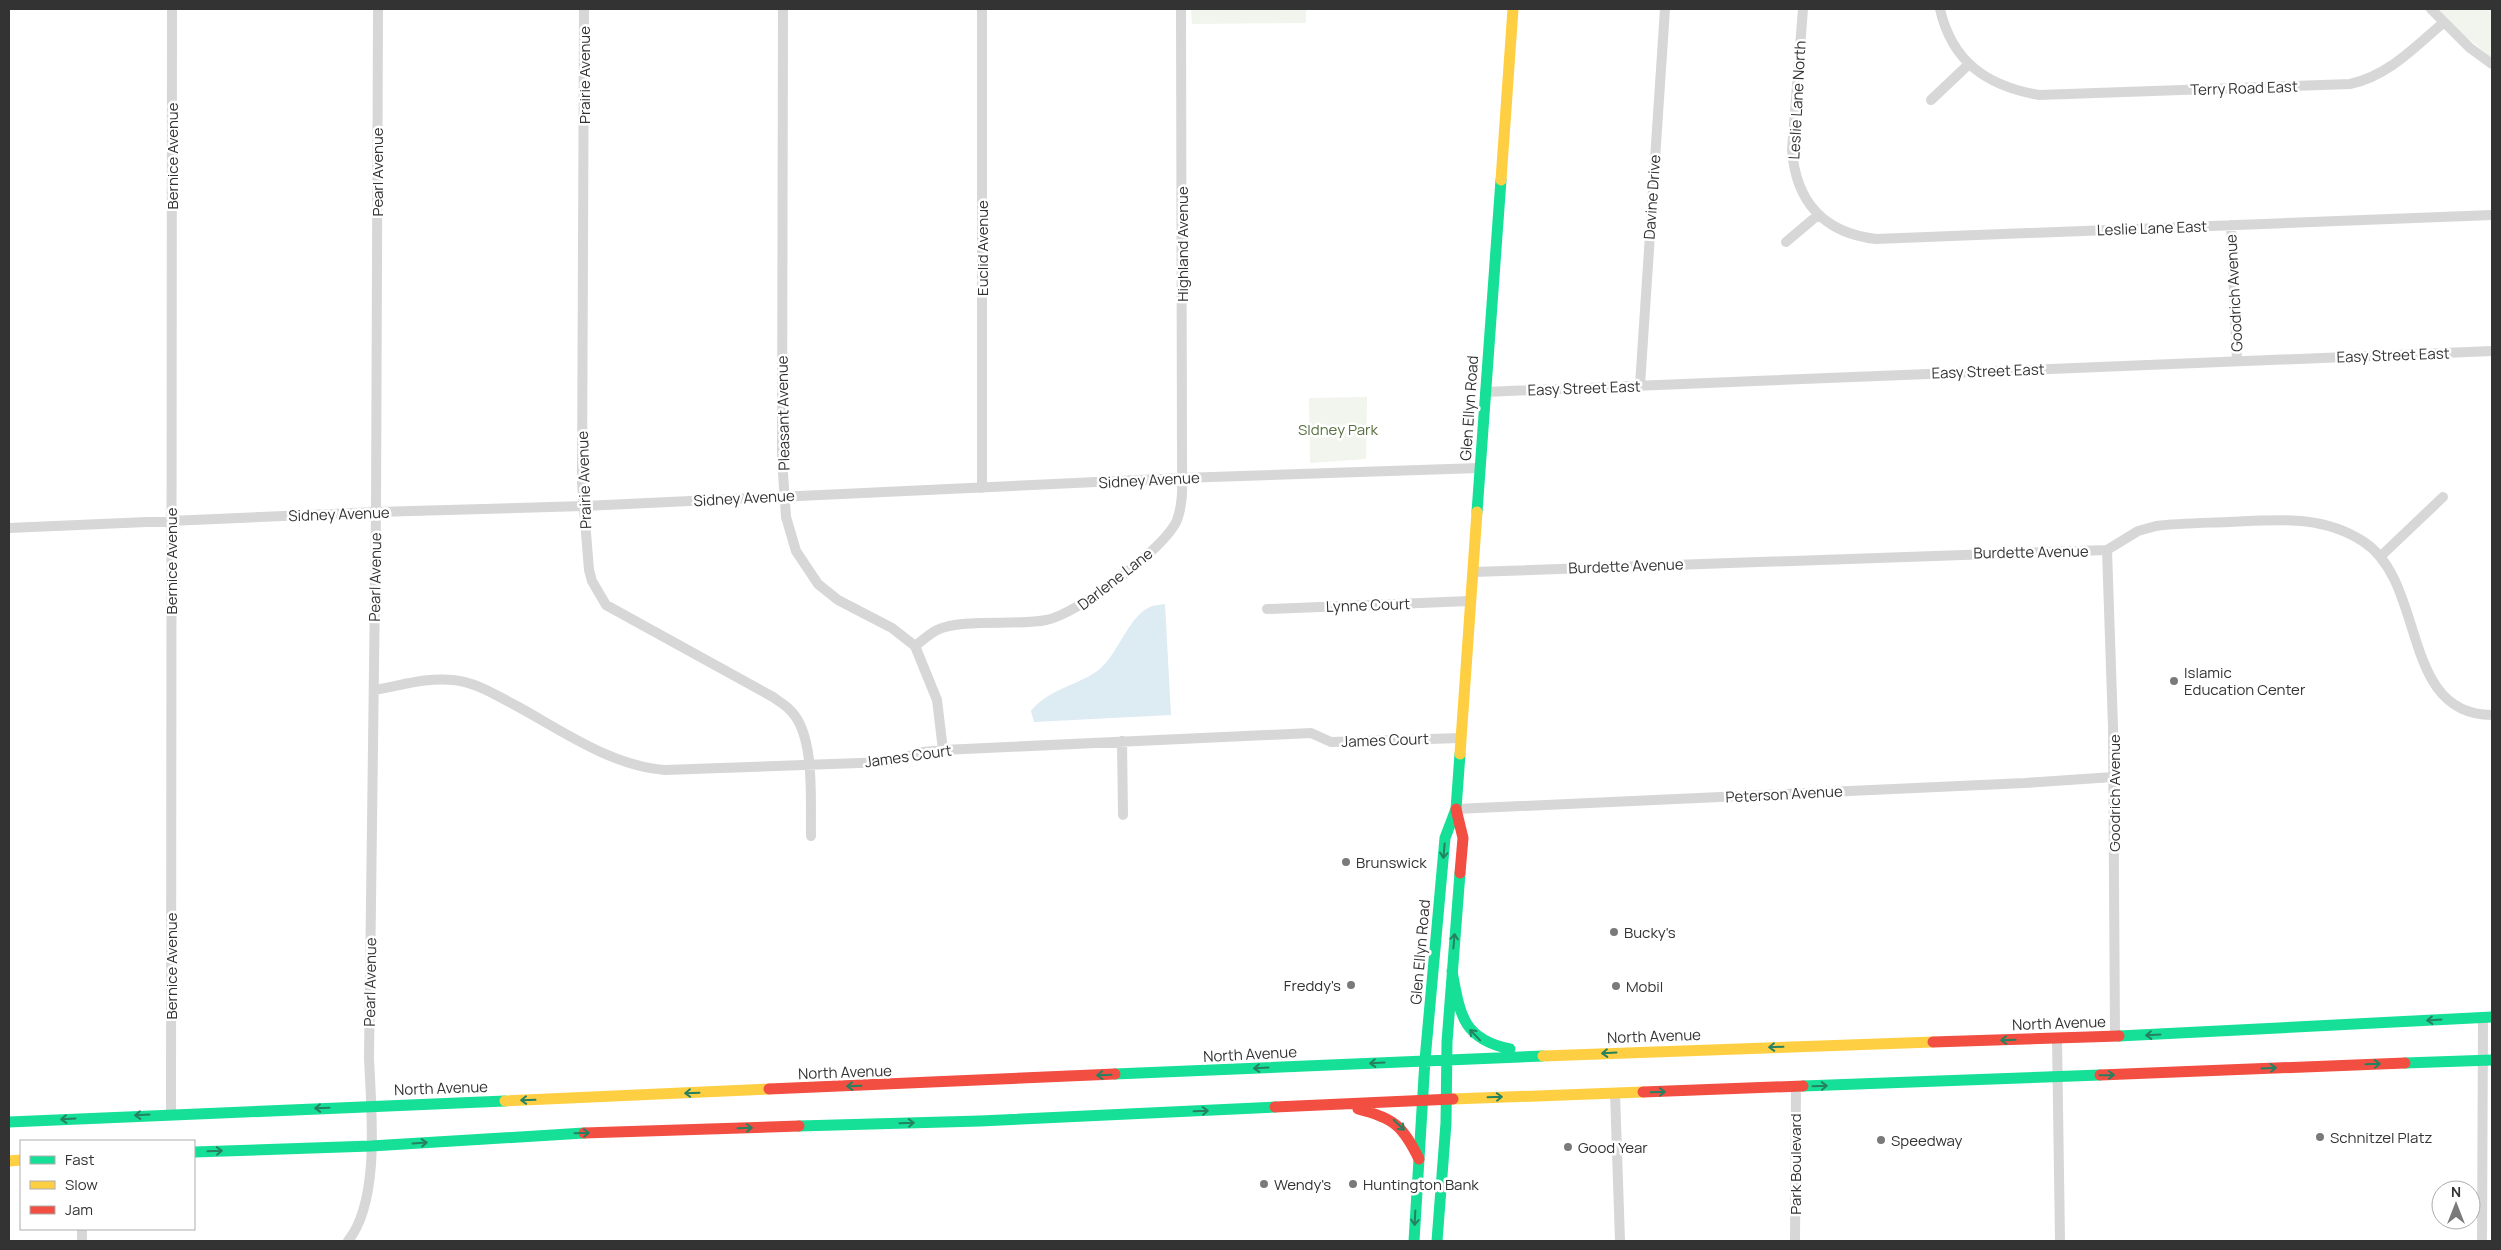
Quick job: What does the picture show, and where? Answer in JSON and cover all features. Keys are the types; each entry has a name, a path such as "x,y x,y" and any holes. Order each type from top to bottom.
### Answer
{"main road":[{"name":"Glen Ellyn Road","path":"1414,1241 1425,1060 1445,838 1456,809 1513,9"},
{"name":"Glen Ellyn Road","path":"1436,1241 1447,1099 1447,1059 1452,971 1463,838 1456,809"},
{"path":"1452,971 1462,1015 1474,1036 1491,1047 1589,1054"},
{"name":"North Avenue","path":"9,1122 171,1113 1447,1059 2115,1036 2488,1017"},
{"path":"195,1152 372,1146 574,1133 980,1121 1447,1099 2488,1060"},
{"path":"1320,1105 1356,1108 1384,1115 1400,1125 1405,1131 1419,1159"}],"street":[{"name":"Bernice Avenue","path":"171,1113 172,9"},
{"name":"Pearl Avenue","path":"348,1241 366,1203 372,1146 369,1058 376,512 378,9"},
{"name":"Prairie Avenue","path":"584,9 582,448 584,506 589,570 592,581 606,604 772,697 792,711 804,736 809,765 811,836"},
{"name":"Pleasant Avenue","path":"783,9 782,459 786,516 793,545 804,565 818,584 838,600 892,628 915,646 937,700 943,750"},
{"name":"Euclid Avenue","path":"982,9 982,488"},
{"name":"Highland Avenue","path":"1181,9 1182,478"},
{"name":"Davine Drive","path":"1640,385 1665,9"},
{"name":"Leslie Lane North","path":"1803,9 1792,150 1794,168 1802,192 1818,215"},
{"path":"1931,100 1968,65 1958,54 1940,9"},
{"path":"2431,9 2470,48 2492,64"},
{"name":"Terry Road East","path":"1968,65 2003,86 2039,95 2337,85 2356,82 2377,75 2404,56 2443,23"},
{"name":"Leslie Lane East","path":"1818,215 1838,229 1854,236 1876,240 2492,215"},
{"path":"1786,242 1818,215"},
{"name":"Goodrich Avenue","path":"2231,225 2237,361"},
{"name":"Easy Street East","path":"1485,392 2492,351"},
{"name":"Sidney Avenue","path":"9,528 376,512 584,506 1182,478 1479,468"},
{"name":"Darlene Lane","path":"915,646 937,630 955,625 1046,620 1066,614 1085,604 1166,538 1176,521 1180,508 1182,478"},
{"path":"2381,556 2443,497"},
{"name":"Burdette Avenue","path":"1473,572 2107,550 2138,531 2156,526 2296,519 2338,528 2365,542 2381,556 2394,576 2402,594 2426,672 2437,689 2464,710 2476,714 2492,715"},
{"name":"Goodrich Avenue","path":"2107,550 2113,777 2115,1036"},
{"name":"Lynne Court","path":"1267,609 1470,601"},
{"name":"James Court","path":"374,690 429,679 464,681 491,692 608,755 645,768 665,770 887,762 923,752 943,750 1311,733 1331,742 1461,738"},
{"path":"1122,741 1123,816"},
{"name":"Peterson Avenue","path":"1456,809 2025,783 2113,777"},
{"path":"2482,1241 2488,1017"},
{"path":"2057,1038 2060,1241"},
{"name":"Park Boulevard","path":"1795,1241 1796,1086"},
{"path":"1615,1093 1620,1241"}],"green space":[{"path":"1191,9 1306,9 1306,23 1192,24"},
{"path":"2439,9 2492,9 2492,58 2449,23"},
{"name":"SIdney Park","path":"1367,397 1366,459 1310,463 1309,398"}],"shaded area":[{"path":"1165,604 1171,715 1034,722 1031,711 1039,703 1057,691 1086,678 1102,667 1136,618 1143,611 1153,606"}],"traffic: fast":[{"path":"1477,512 1501,180"},
{"path":"1414,1241 1425,1060 1445,838 1456,809 1460,754"},
{"path":"1437,1241 1446,1123 1447,1042 1460,873"},
{"path":"1452,971 1461,1012 1466,1022 1482,1039 1494,1045 1510,1049"},
{"path":"2119,1036 2492,1017"},
{"path":"1115,1074 1543,1056"},
{"path":"2405,1063 2492,1060"},
{"path":"1803,1086 2100,1075"},
{"path":"9,1122 505,1101"},
{"path":"799,1126 980,1121 1275,1107"},
{"path":"195,1152 371,1146 584,1133"}],"traffic: slow":[{"path":"1501,180 1513,9"},
{"path":"1460,754 1477,512"},
{"path":"1543,1056 1933,1042"},
{"path":"505,1101 769,1089"},
{"path":"1453,1099 1643,1092"},
{"path":"9,1161 20,1160"}],"traffic: jam":[{"path":"1456,809 1463,838 1460,873"},
{"path":"1933,1042 2119,1036"},
{"path":"2100,1075 2405,1063"},
{"path":"769,1089 1115,1074"},
{"path":"1643,1092 1803,1086"},
{"path":"1275,1107 1453,1099"},
{"path":"1358,1109 1380,1116 1396,1125 1408,1139 1419,1159"},
{"path":"584,1133 799,1126"}],"place":[{"name":"Islamic Education Center","path":"2174,681"},
{"name":"Brunswick","path":"1346,862"},
{"name":"Bucky's","path":"1614,932"},
{"name":"Freddy's","path":"1351,985"},
{"name":"Mobil","path":"1616,986"},
{"name":"Schnitzel Platz","path":"2320,1137"},
{"name":"Speedway","path":"1881,1140"},
{"name":"Good Year","path":"1568,1147"},
{"name":"Wendy's","path":"1264,1184"},
{"name":"Huntington Bank","path":"1353,1184"}]}
